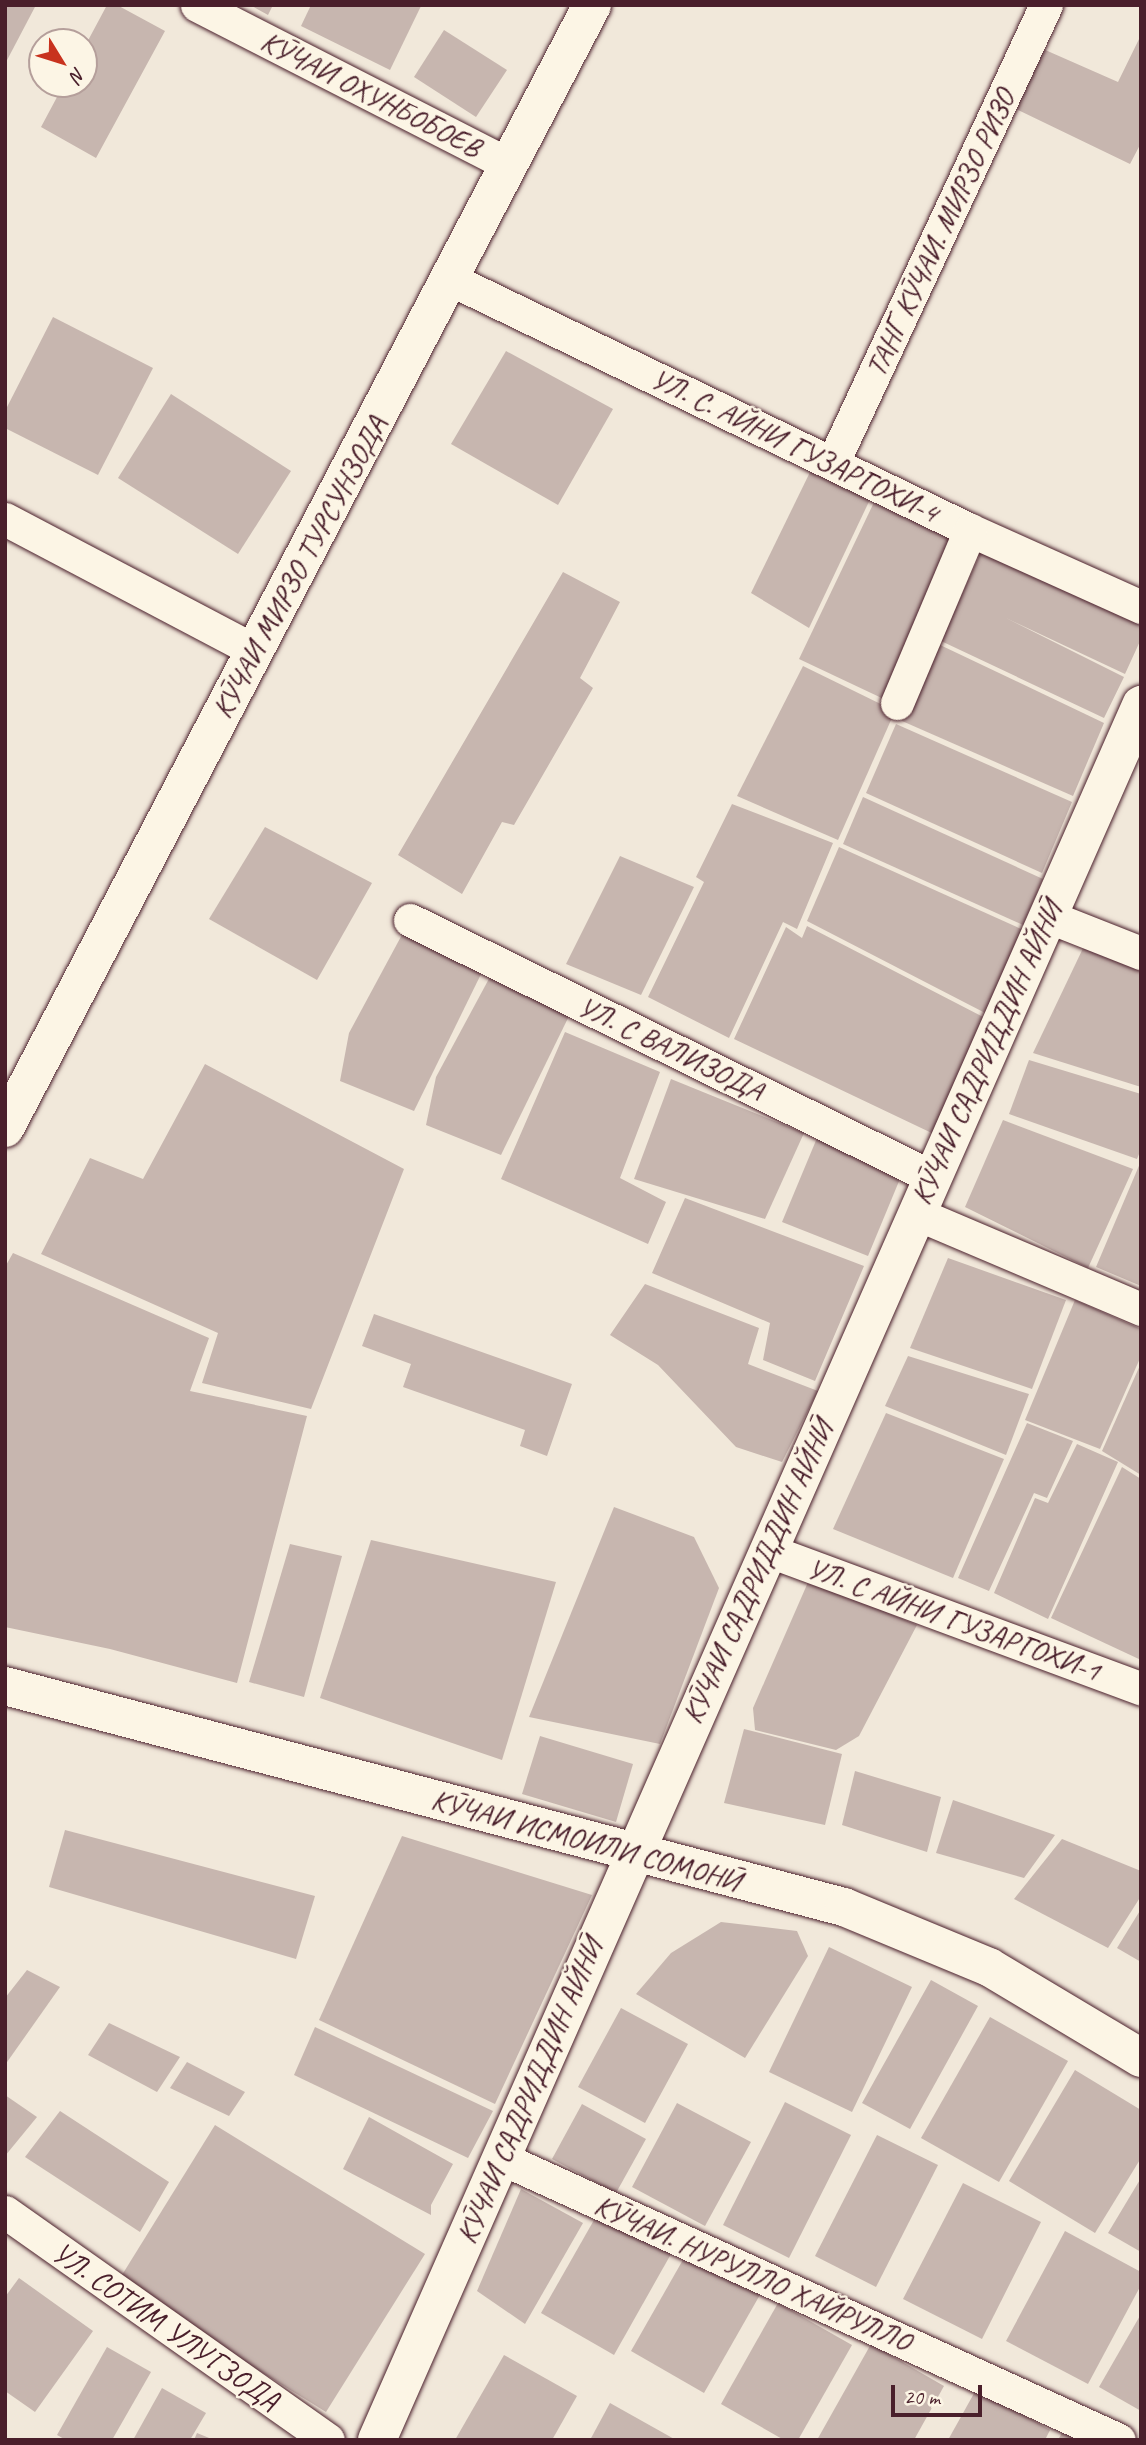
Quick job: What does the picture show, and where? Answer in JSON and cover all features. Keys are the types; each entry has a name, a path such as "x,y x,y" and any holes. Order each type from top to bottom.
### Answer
{"street":[{"name":"КӮЧАИ ОХУНБОБОЕВ","path":"197,5 508,164"},
{"name":"КӮЧАИ МИРЗО ТУРСУНЗОДА","path":"5,1128 592,5"},
{"name":"ТАНГ КӮЧАИ. МИРЗО РИЗО","path":"833,461 1046,5"},
{"name":"УЛ. С. АЙНИ ГУЗАРГОХИ-4","path":"450,279 833,461 970,530 1141,607"},
{"path":"5,519 255,651"},
{"path":"897,702 970,530"},
{"name":"КӮЧАИ САДРИДДИН АЙНӢ","path":"377,2440 633,1852 1141,705"},
{"path":"1047,916 1141,953"},
{"name":"УЛ. С ВАЛИЗОДА","path":"410,920 932,1177"},
{"path":"915,1213 1141,1309"},
{"name":"УЛ. С АЙНИ ГУЗАРГОХИ-1","path":"766,1550 1141,1688"},
{"name":"КӮЧАИ ИСМОИЛИ СОМОНӢ","path":"5,1686 856,1912 989,1967 1141,2058"},
{"name":"КӮЧАИ. НУРУЛЛО ХАЙРУЛЛО","path":"501,2158 1119,2440"},
{"name":"УЛ. СОТИМ УЛУГЗОДА","path":"5,2212 327,2440"}],"building":[{"path":"5,5 36,5 5,64"},
{"path":"107,5 117,5 165,31 96,158 41,127 57,98 98,98 98,28 95,28"},
{"path":"250,5 273,5 268,15"},
{"path":"311,5 421,6 390,70 301,26"},
{"path":"444,30 507,70 476,117 414,77"},
{"path":"1141,35 1141,143 1130,164 1014,108 1043,49 1118,82"},
{"path":"53,317 153,368 98,475 5,428 5,411"},
{"path":"506,351 613,409 558,505 451,444"},
{"path":"171,394 291,471 238,554 118,478"},
{"path":"813,466 874,491 809,628 751,593"},
{"path":"878,494 964,533 888,701 799,659"},
{"path":"985,543 1141,613 1141,639 1125,674 1006,618 1124,677 1104,718 941,641"},
{"path":"563,572 620,602 580,678 593,688 514,825 502,822 462,894 398,855"},
{"path":"938,644 1104,723 1073,796 902,721"},
{"path":"803,666 895,711 838,840 737,796"},
{"path":"896,724 1072,802 1042,873 866,793"},
{"path":"863,797 1043,879 1023,925 843,844"},
{"path":"732,804 833,843 797,929 783,922 729,1038 648,997 704,882 696,877"},
{"path":"265,827 372,883 317,980 209,919"},
{"path":"839,847 1030,933 991,1016 807,921"},
{"path":"620,856 694,887 641,995 566,964"},
{"path":"807,926 989,1020 938,1136 734,1039 786,927 802,938"},
{"path":"404,931 483,970 414,1111 340,1081 349,1033"},
{"path":"1086,942 1141,967 1141,1087 1033,1053"},
{"path":"491,975 570,1014 501,1155 426,1125 436,1077"},
{"path":"565,1032 660,1072 620,1178 666,1202 648,1244 501,1179"},
{"path":"1029,1060 1141,1094 1141,1149 1137,1159 1009,1114"},
{"path":"205,1064 404,1169 311,1409 202,1383 218,1333 41,1254 90,1158 143,1179"},
{"path":"671,1079 804,1133 765,1219 634,1179"},
{"path":"1003,1120 1133,1169 1088,1268 965,1207"},
{"path":"817,1138 902,1174 868,1256 782,1222"},
{"path":"1141,1161 1141,1286 1096,1267"},
{"path":"685,1198 864,1266 815,1381 763,1360 770,1323 652,1273"},
{"path":"13,1253 209,1338 190,1391 307,1416 237,1683 110,1649 5,1627 5,1267"},
{"path":"948,1258 1066,1300 1032,1389 910,1348"},
{"path":"645,1284 759,1328 748,1364 818,1391 782,1462 736,1447 658,1365 610,1335"},
{"path":"1075,1300 1141,1329 1141,1356 1100,1449 1025,1420"},
{"path":"374,1314 572,1384 547,1456 520,1446 525,1430 403,1387 411,1364 362,1346"},
{"path":"908,1356 1029,1394 1006,1455 885,1406"},
{"path":"1141,1363 1141,1475 1102,1451"},
{"path":"886,1413 1004,1459 953,1578 833,1529"},
{"path":"1027,1423 1073,1441 1047,1498 1034,1493 989,1591 958,1578"},
{"path":"1077,1444 1118,1462 1048,1619 994,1593 1035,1498 1048,1503"},
{"path":"1122,1467 1141,1479 1141,1660 1051,1618"},
{"path":"614,1507 694,1537 719,1588 660,1744 529,1717"},
{"path":"371,1540 556,1582 502,1760 320,1698"},
{"path":"290,1544 342,1556 304,1697 249,1682"},
{"path":"809,1580 917,1625 859,1736 836,1750 755,1730 753,1708"},
{"path":"744,1729 842,1754 825,1825 724,1803"},
{"path":"540,1736 633,1764 616,1822 522,1794"},
{"path":"855,1771 941,1797 927,1852 842,1825"},
{"path":"953,1800 1055,1835 1024,1878 936,1853"},
{"path":"65,1830 315,1896 296,1959 49,1887"},
{"path":"402,1836 592,1895 495,2104 319,2020"},
{"path":"1062,1839 1141,1871 1141,1896 1108,1948 1014,1899"},
{"path":"1141,1909 1141,1962 1117,1948"},
{"path":"721,1922 797,1931 808,1956 745,2058 636,1994 671,1953"},
{"path":"829,1947 912,1987 852,2112 769,2072"},
{"path":"27,1970 60,1987 5,2065 5,1998"},
{"path":"931,1980 978,2006 910,2129 862,2103"},
{"path":"621,2008 688,2044 645,2123 578,2087"},
{"path":"990,2017 1068,2061 999,2182 921,2138"},
{"path":"109,2023 180,2057 157,2092 88,2055"},
{"path":"315,2027 493,2111 468,2158 294,2075"},
{"path":"187,2062 245,2092 229,2116 170,2088"},
{"path":"1075,2070 1141,2110 1141,2158 1095,2233 1009,2181"},
{"path":"5,2095 37,2117 5,2156"},
{"path":"785,2102 851,2135 789,2258 723,2225"},
{"path":"677,2103 751,2142 705,2226 632,2187"},
{"path":"582,2104 646,2139 616,2193 552,2159"},
{"path":"60,2111 169,2182 140,2232 25,2157"},
{"path":"369,2117 453,2164 431,2205 431,2215 343,2169"},
{"path":"215,2125 425,2254 326,2412 117,2283"},
{"path":"877,2135 938,2165 876,2287 815,2256"},
{"path":"1141,2178 1141,2252 1108,2233"},
{"path":"963,2183 1041,2222 982,2339 903,2299"},
{"path":"521,2189 583,2223 525,2324 477,2291"},
{"path":"598,2213 671,2254 614,2355 541,2313"},
{"path":"1065,2231 1141,2272 1141,2285 1088,2384 1006,2341"},
{"path":"688,2251 761,2293 704,2393 631,2351"},
{"path":"19,2278 93,2331 35,2412 5,2391 5,2297"},
{"path":"778,2303 852,2345 798,2440 784,2440 721,2404"},
{"path":"1141,2314 1141,2411 1099,2387"},
{"path":"871,2344 944,2386 914,2440 817,2440"},
{"path":"107,2347 151,2372 112,2440 66,2440 57,2435"},
{"path":"504,2355 577,2396 552,2440 455,2440"},
{"path":"162,2388 206,2413 190,2440 133,2440"},
{"path":"977,2388 1050,2430 1045,2440 948,2440"},
{"path":"610,2403 676,2440 590,2440"},
{"path":"1063,2431 1079,2440 1058,2440"},
{"path":"197,2433 214,2440 194,2440"}]}
